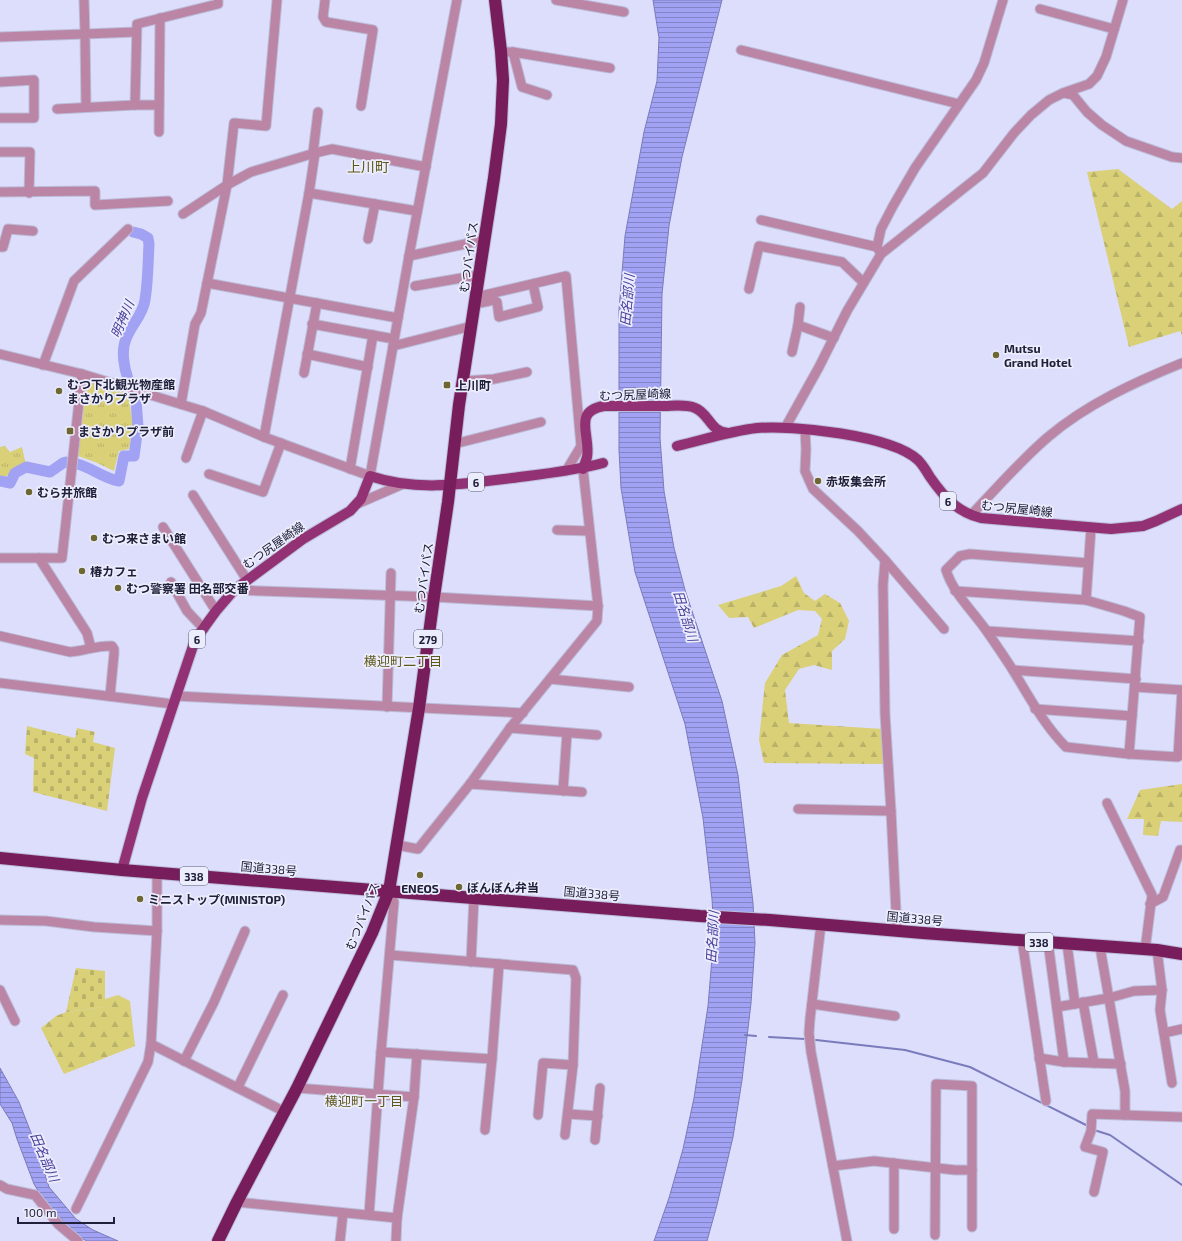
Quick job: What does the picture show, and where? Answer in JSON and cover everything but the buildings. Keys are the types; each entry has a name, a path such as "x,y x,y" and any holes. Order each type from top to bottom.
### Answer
{"highway":[{"name":"むつバイパス","path":"218,1241 297,1088 372,933 389,891 419,708 448,502 454,444 501,124 503,80 507,52 496,0"},
{"name":"国道338号","path":"0,858 157,873 1151,950 1182,954"}],"main road":[{"name":"むつ尻屋崎線","path":"582,469 587,456 585,418 590,410 596,407 675,406 695,408 701,412 721,433 732,433"},
{"name":"むつ尻屋崎線","path":"677,446 757,428 805,430 854,436 883,442 896,447 918,460 946,498 959,509 971,515 1006,521 1111,529 1143,526 1182,508"},
{"name":"6","path":"370,476 403,484 449,486 582,469 603,463"},
{"name":"むつ尻屋崎線","path":"122,870 142,798 195,640 216,611 234,590 303,539 350,511 357,504 364,492 370,476"}],"street":[{"path":"84,0 86,107"},
{"path":"135,105 137,24 218,4 218,0"},
{"path":"181,404 195,324 201,313 227,185 234,123 266,126 277,0"},
{"path":"324,0 323,17 326,22 373,30 361,106"},
{"path":"0,354 82,374 203,411 264,437 370,476 393,342 457,0"},
{"path":"556,0 592,3 624,12"},
{"path":"785,428 834,338 879,250 881,229 886,217 915,168 976,80 984,63 1003,0"},
{"path":"879,250 983,173 1014,133 1031,115 1049,100 1063,93 1089,84 1097,76 1106,57 1123,0"},
{"path":"1040,9 1114,29"},
{"path":"159,132 160,18"},
{"path":"0,35 136,32"},
{"path":"741,50 959,104"},
{"path":"507,52 610,68"},
{"path":"507,52 522,87 547,95"},
{"path":"0,82 34,80 34,118 0,118"},
{"path":"1063,93 1073,95 1092,116 1126,141 1172,158 1182,158"},
{"path":"57,109 160,105"},
{"path":"264,437 309,193 318,112"},
{"path":"183,214 227,185 251,172 332,149 426,167"},
{"path":"0,152 30,152 29,193"},
{"path":"0,192 29,193 95,191 95,204 168,201"},
{"path":"309,193 418,211"},
{"path":"368,240 375,204"},
{"path":"761,220 879,250"},
{"path":"0,247 4,246 8,229 33,231"},
{"path":"43,365 74,281 128,229"},
{"path":"409,256 484,240"},
{"path":"749,289 759,246 842,262 863,282"},
{"path":"415,286 479,275"},
{"path":"475,300 566,276 581,446 566,471"},
{"path":"207,283 398,318"},
{"path":"475,300 494,300 497,302 499,317 538,307 533,284"},
{"path":"304,374 317,303"},
{"path":"792,352 798,325 800,306"},
{"path":"312,324 374,335 393,342 472,326"},
{"path":"798,325 834,338"},
{"path":"350,469 374,335"},
{"path":"307,354 368,367"},
{"path":"971,515 1016,467 1048,437 1066,423 1093,405 1160,372 1182,363"},
{"path":"463,381 494,379 528,372"},
{"path":"0,558 62,558 82,374"},
{"path":"186,458 203,411"},
{"path":"454,444 541,422"},
{"path":"805,430 805,471 813,489 858,531 944,628"},
{"path":"209,474 263,492 281,443"},
{"path":"397,845 418,849 470,784 510,728 597,621 598,606 582,469"},
{"path":"357,504 403,484"},
{"path":"193,495 247,580"},
{"path":"163,527 216,611"},
{"path":"1086,600 1091,528"},
{"path":"557,530 589,531"},
{"path":"1013,670 1135,683 1182,690 1178,757 1129,754 1066,747 1057,738 1035,709 1013,670 987,631 955,591 946,570 960,556 970,554 1088,562"},
{"path":"39,558 87,633 91,648"},
{"path":"885,560 883,585 884,714 891,811 896,931"},
{"path":"386,706 391,573"},
{"path":"171,582 187,611 204,629"},
{"path":"234,590 598,606"},
{"path":"955,591 1086,600 1124,611 1140,618 1129,754"},
{"path":"987,631 1139,641"},
{"path":"0,636 70,652 82,651 102,646 112,646 114,649 110,696"},
{"path":"550,679 629,687"},
{"path":"0,683 110,696 175,700 386,706 523,713"},
{"path":"1035,709 1132,716"},
{"path":"510,728 597,735"},
{"path":"563,791 567,733"},
{"path":"470,784 582,792"},
{"path":"1107,803 1152,895 1150,904 1151,950 1162,990 1160,1010 1172,1083"},
{"path":"798,809 891,811"},
{"path":"1150,904 1163,897 1180,850 1182,850"},
{"path":"76,1209 148,1062 152,1044 157,931 157,873"},
{"path":"369,1215 394,902 389,891"},
{"path":"471,962 474,898"},
{"path":"0,920 46,920 94,927 157,931"},
{"path":"821,924 809,1033 811,1052 847,1241"},
{"path":"184,1061 214,1002 245,931"},
{"path":"1022,940 1046,1100"},
{"path":"1048,942 1064,1062"},
{"path":"1067,944 1079,1003 1094,1063"},
{"path":"1100,947 1121,1064 1125,1091 1125,1115"},
{"path":"390,955 573,970 576,978 573,1065 565,1135"},
{"path":"485,1130 499,964"},
{"path":"0,990 15,1021"},
{"path":"1057,1007 1109,998 1134,991 1162,990"},
{"path":"238,1087 283,995"},
{"path":"812,1004 895,1016"},
{"path":"1164,1033 1182,1029"},
{"path":"152,1044 285,1112"},
{"path":"381,1052 492,1059"},
{"path":"396,1241 397,1218 414,1097 417,1054"},
{"path":"1039,1058 1064,1062 1121,1064"},
{"path":"538,1115 543,1063 573,1065"},
{"path":"935,1235 936,1084 972,1086 972,1227"},
{"path":"297,1088 414,1097"},
{"path":"595,1140 600,1088"},
{"path":"568,1114 598,1116"},
{"path":"1094,1192 1103,1152 1085,1147 1091,1131 1092,1114 1182,1117"},
{"path":"833,1166 874,1161 955,1170 972,1170"},
{"path":"894,1163 894,1229"},
{"path":"0,1185 7,1189 35,1195 58,1224 78,1241"},
{"path":"237,1202 397,1218"},
{"path":"340,1241 343,1213"}],"green space":[{"path":"1118,169 1172,209 1182,201 1182,335 1180,331 1129,347 1087,172"},
{"path":"86,380 127,389 133,424 129,449 119,451 114,471 78,456"},
{"path":"5,446 10,452 22,447 26,465 15,469 5,477 0,478 0,447"},
{"path":"796,576 804,593 815,601 825,594 840,603 849,621 845,639 832,651 832,670 814,665 799,669 785,690 789,723 883,729 883,764 764,763 759,740 765,683 782,655 818,635 822,619 815,611 798,610 754,628 748,617 729,618 718,605 781,586"},
{"path":"27,726 75,738 77,728 95,732 93,742 115,748 107,811 33,792 34,758 25,754"},
{"path":"1182,784 1182,822 1161,821 1158,836 1143,835 1144,819 1127,819 1140,790"},
{"path":"76,968 105,971 105,1007 66,1012"},
{"path":"118,995 130,1001 135,1046 64,1074 41,1028 56,1016 66,1012 104,1007 105,999"}],"water":[{"name":"田名部川","path":"653,0 722,0 682,157 669,226 662,294 660,438 664,491 674,548 685,590 722,701 738,775 753,903 755,943 751,1003 742,1080 733,1137 707,1241 654,1241 669,1198 683,1149 694,1098 708,1006 714,934 712,899 703,818 685,724 635,572 621,488 619,450 619,310 625,236 644,132 657,81 659,38"},
{"path":"0,1068 19,1102 35,1143 49,1187 76,1219 93,1230 118,1241 87,1241 77,1236 40,1194 34,1184 12,1123 0,1104"}],"waterway":[{"name":"明神川","path":"128,379 124,364 124,343 144,305 147,286 149,244 148,238 133,232"},
{"name":"明神川","path":"77,464 108,478 119,481 124,456 134,456 138,427 136,400"},
{"name":"明神川","path":"0,481 10,483 15,473 26,467 50,472 66,462"},
{"path":"745,1035 756,1036"},
{"path":"769,1037 805,1039"},
{"path":"816,1040 905,1050 970,1067 1086,1125"},
{"path":"1094,1130 1110,1135 1182,1185"}],"place":[{"name":"Mutsu Grand Hotel","path":"996,355"},
{"name":"上川町","path":"447,385"},
{"name":"むつ下北観光物産館 まさかりプラザ","path":"59,391"},
{"name":"まさかりプラザ前","path":"70,431"},
{"name":"赤坂集会所","path":"818,481"},
{"name":"むら井旅館","path":"29,492"},
{"name":"むつ来さまい館","path":"94,538"},
{"name":"椿カフェ","path":"82,571"},
{"name":"むつ警察署 田名部交番","path":"118,588"},
{"name":"ENEOS","path":"420,875"},
{"name":"ぼんぼん弁当","path":"459,887"},
{"name":"ミニストップ(MINISTOP)","path":"140,899"}],"district":[{"name":"上川町","path":"368,166"},
{"name":"横迎町二丁目","path":"403,661"},
{"name":"横迎町一丁目","path":"364,1101"}]}
